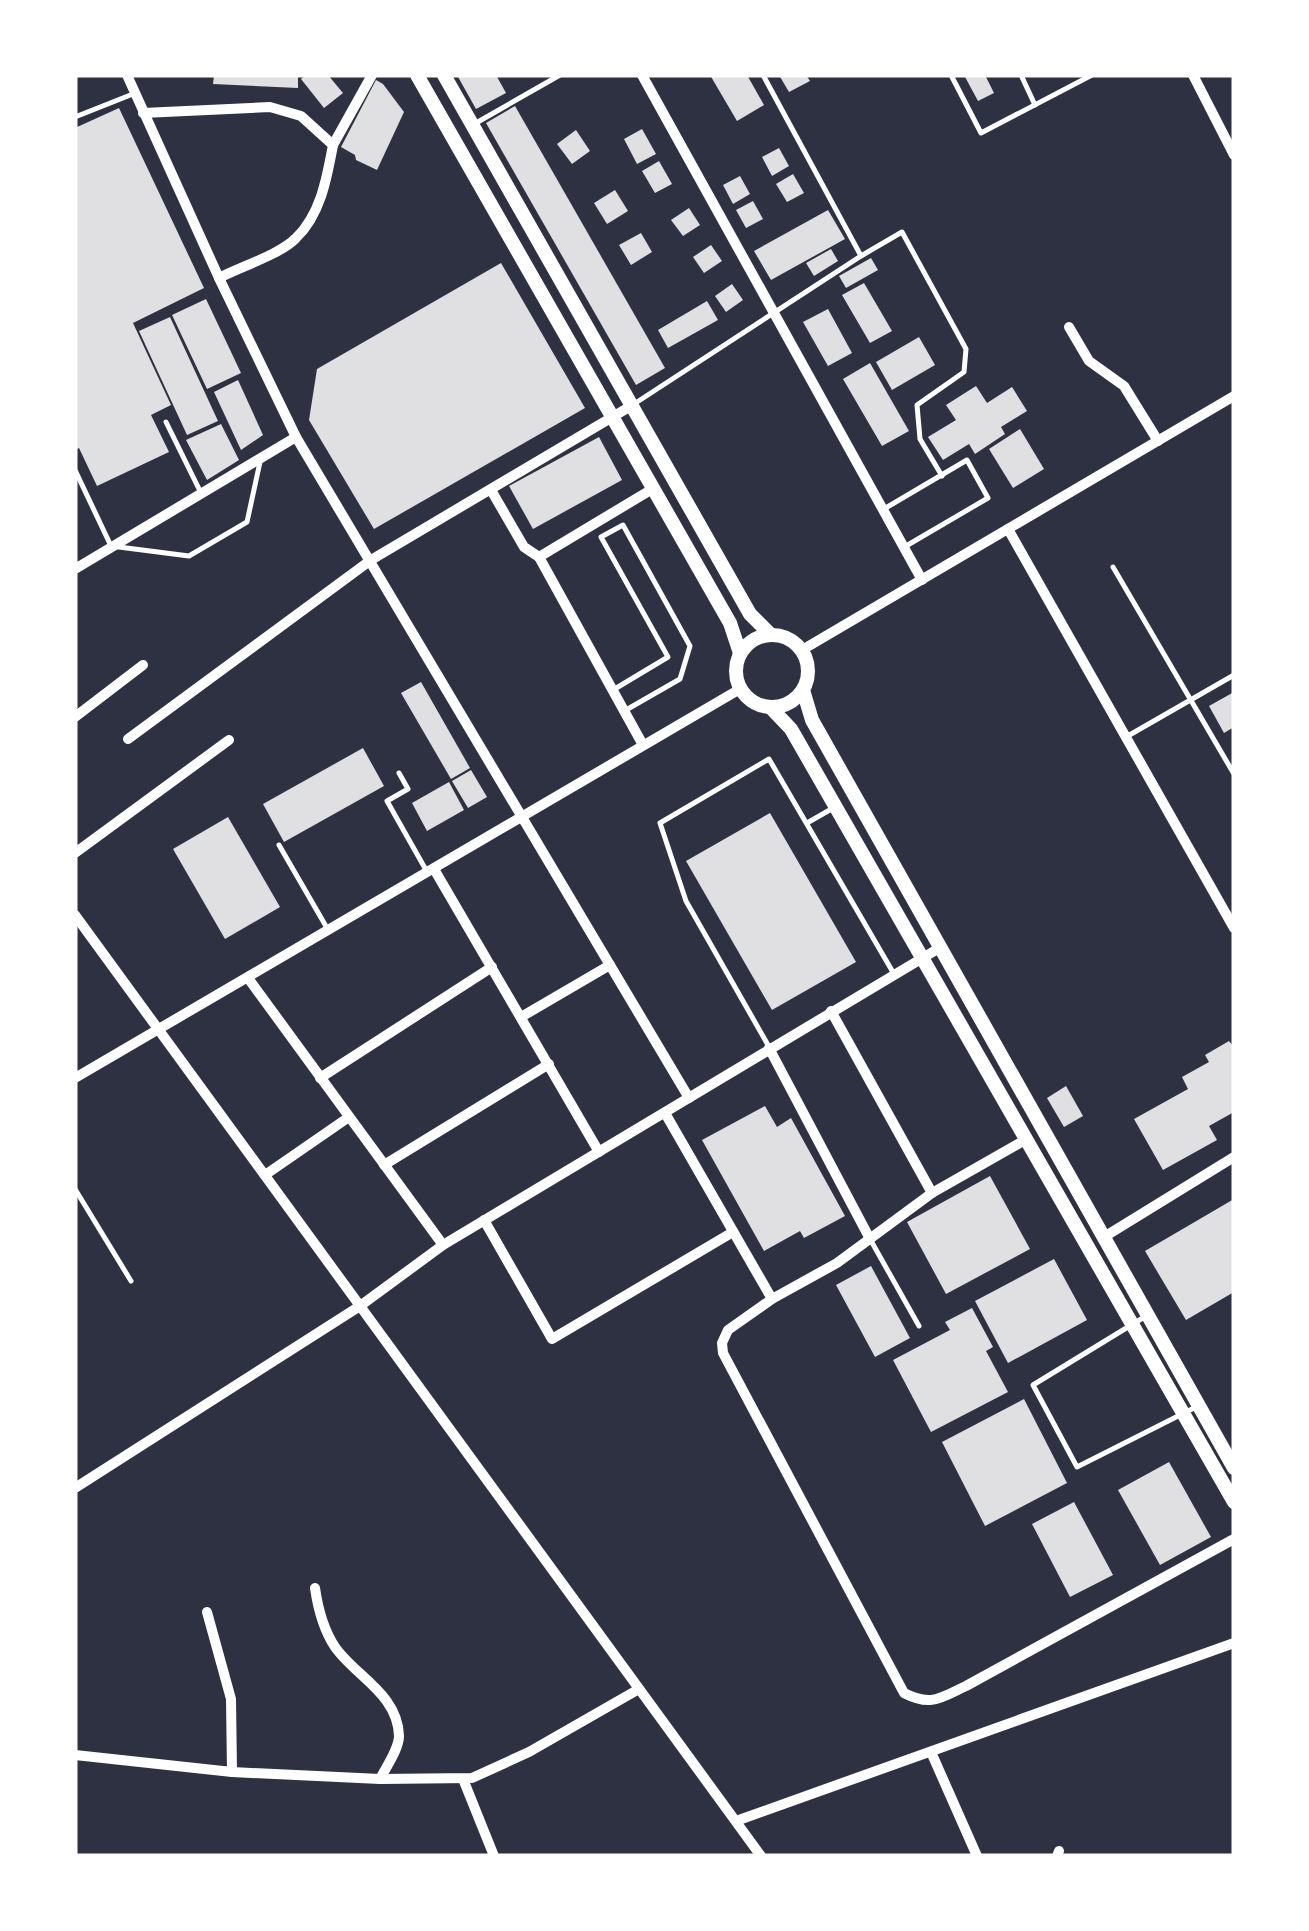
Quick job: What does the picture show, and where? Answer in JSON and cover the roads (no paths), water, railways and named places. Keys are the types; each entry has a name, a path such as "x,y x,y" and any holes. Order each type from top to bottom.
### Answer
{"main road":[{"path":"417,75 730,623 740,653 736,677 740,689 752,702 771,708 791,729 1234,1502"},
{"path":"444,75 750,614 770,635"},
{"path":"740,653 748,644 770,635 783,636 802,650 808,673 803,690 792,702 771,708"},
{"path":"803,690 812,720 1234,1468"}],"street":[{"path":"127,75 296,437 689,1098"},
{"path":"219,278 294,240 312,217 326,184 333,144 372,75"},
{"path":"642,75 922,580"},
{"path":"1193,75 1234,155"},
{"path":"142,114 270,106 301,116 333,144"},
{"path":"1069,327 1089,361 1124,386 1158,440"},
{"path":"802,650 1234,396"},
{"path":"128,739 371,560 631,406"},
{"path":"75,569 296,437"},
{"path":"539,556 654,488"},
{"path":"491,490 524,547 539,556 643,745"},
{"path":"1008,529 1234,928"},
{"path":"75,716 142,666"},
{"path":"75,1078 740,689"},
{"path":"75,852 229,740"},
{"path":"431,871 492,967 599,1152"},
{"path":"75,915 736,1821 756,1854"},
{"path":"75,1488 360,1306 443,1245 941,947"},
{"path":"521,1017 610,965"},
{"path":"320,1078 492,967"},
{"path":"248,978 443,1245"},
{"path":"831,1011 932,1193"},
{"path":"769,1048 870,1240"},
{"path":"384,1165 548,1064"},
{"path":"665,1112 772,1299"},
{"path":"265,1175 349,1117"},
{"path":"1025,1140 932,1193 837,1263 772,1299 728,1330 722,1353 904,1692 920,1701 935,1701 966,1686 1234,1539"},
{"path":"1104,1237 1234,1157"},
{"path":"484,1220 552,1339 734,1232"},
{"path":"315,1588 318,1611 336,1650 374,1684 395,1720 399,1739 380,1779"},
{"path":"208,1612 231,1698 232,1772"},
{"path":"736,1821 1234,1643"},
{"path":"75,1755 232,1772 380,1779 472,1778 529,1752 640,1689"},
{"path":"931,1752 978,1856"},
{"path":"463,1779 494,1856"}],"lane":[{"path":"472,126 560,75"},
{"path":"763,75 860,256"},
{"path":"952,75 981,133 1092,75"},
{"path":"1020,75 1035,105"},
{"path":"75,116 134,93"},
{"path":"631,406 902,232 966,349 964,372 916,406 920,439 942,476"},
{"path":"166,422 201,493"},
{"path":"75,470 110,546 189,556 247,522 261,458"},
{"path":"882,510 966,460 988,498 903,547"},
{"path":"613,690 668,658 601,537 622,524 690,646 680,679 624,711"},
{"path":"1113,567 1234,774"},
{"path":"1126,737 1234,675"},
{"path":"769,1048 686,901 660,823 769,759 894,974"},
{"path":"399,773 408,789 387,802 431,871"},
{"path":"807,824 836,807"},
{"path":"279,845 328,931"},
{"path":"75,1189 130,1281"},
{"path":"870,1240 918,1326"},
{"path":"1148,1314 1033,1386 1077,1467 1199,1406"}]}
